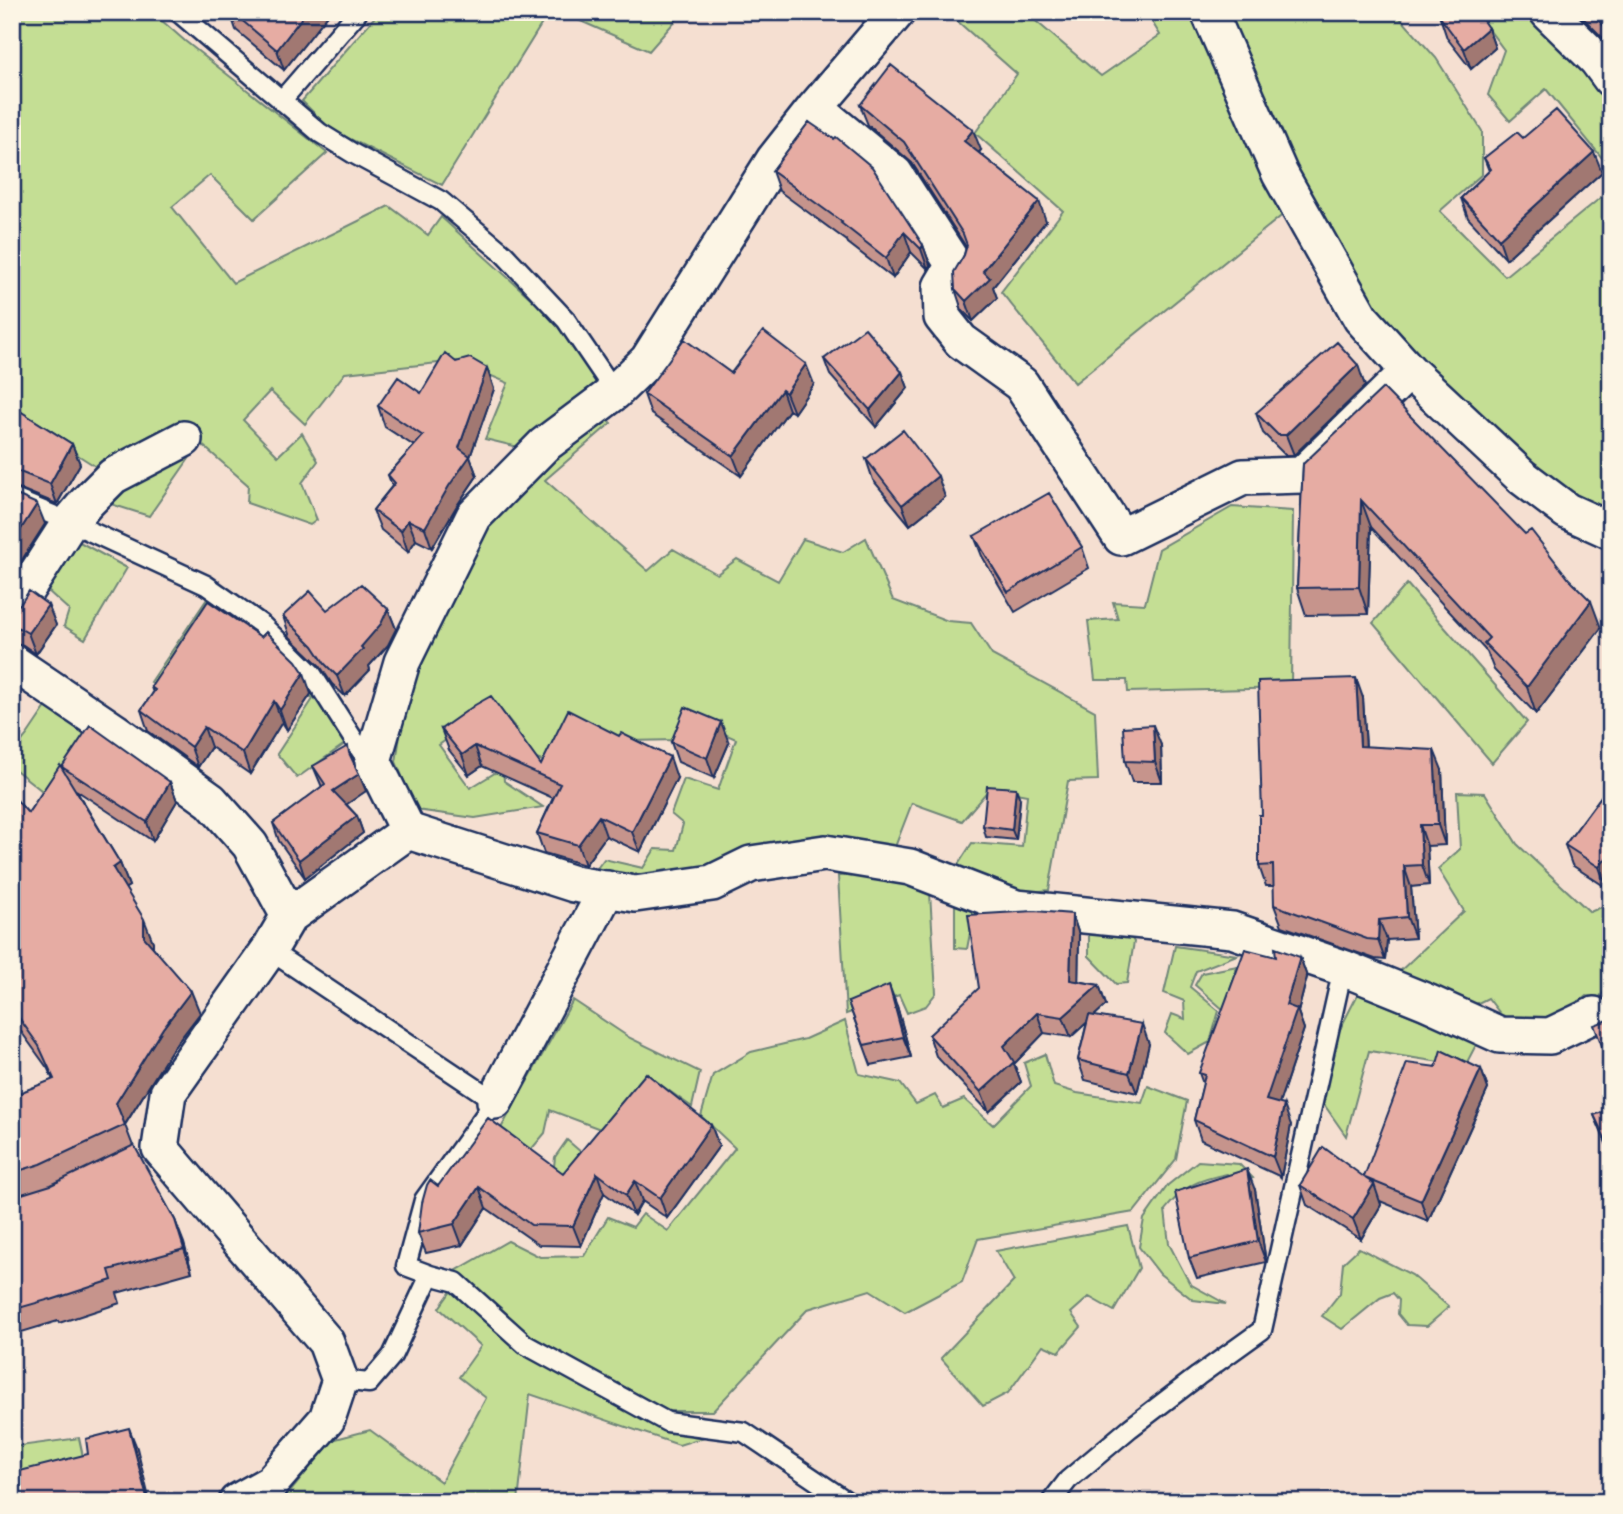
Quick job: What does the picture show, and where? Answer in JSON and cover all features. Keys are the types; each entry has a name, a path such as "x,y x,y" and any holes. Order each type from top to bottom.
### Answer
{"street":[{"path":"897,12 774,160 648,360 615,392 544,445 474,516 401,662 373,761 408,831 574,884 635,894 712,883 751,864 825,853 910,867 1016,908 1233,930 1343,968 1500,1035 1550,1036 1603,1008"},
{"path":"1548,12 1597,60 1611,79"},
{"path":"1210,13 1280,174 1361,318 1409,371 1522,477 1566,511 1611,531"},
{"path":"815,108 895,174 954,265 941,287 942,317 961,341 1021,384 1121,537 1243,477 1302,475 1409,371"},
{"path":"12,612 69,522 86,503 113,476 184,439"},
{"path":"12,662 211,801 250,845 289,916"},
{"path":"237,1502 271,1483 327,1419 340,1380 326,1342 154,1151 168,1093 269,950 289,916 408,831"},
{"path":"495,1101 607,889"}],"lane":[{"path":"178,12 320,133 442,201 503,253 566,320 615,392"},
{"path":"281,101 358,12"},
{"path":"12,498 206,585 261,624 312,674 361,751 373,761"},
{"path":"269,950 495,1101 424,1200 406,1266 457,1282 526,1345 667,1422 744,1432 848,1502"},
{"path":"1051,1502 1068,1480 1130,1428 1262,1330 1343,968"},
{"path":"340,1380 369,1383 392,1356 430,1275"}],"green space":[{"path":"12,12 152,12 327,153 254,219 210,175 172,207 233,283 389,206 428,235 441,217 558,323 599,380 518,447 485,439 508,383 457,361 345,373 305,424 270,391 243,420 278,456 302,433 318,461 302,483 317,520 310,525 247,503 248,485 200,443 149,516 79,494 95,466 12,413"},
{"path":"379,12 549,12 442,185 330,129 302,101"},
{"path":"560,12 683,12 649,51"},
{"path":"947,12 1025,12 1101,76 1160,35 1146,12 1197,12 1285,213 1075,383 1001,292 1063,211 975,133 1017,74"},
{"path":"1237,12 1395,12 1436,58 1482,131 1482,174 1440,211 1505,276 1611,189 1611,546 1367,310 1293,175 1225,19"},
{"path":"1476,12 1529,12 1611,100 1611,169 1546,89 1510,121 1488,95 1504,50"},
{"path":"602,415 611,423 545,480 648,571 673,549 717,574 737,559 778,581 803,539 843,552 866,538 893,600 948,621 971,623 992,655 1095,711 1098,780 1068,781 1049,890 1010,895 952,874 972,843 1022,847 1027,795 990,788 962,821 912,803 893,852 706,875 589,879 604,859 643,868 655,849 676,850 683,824 671,814 684,779 718,790 736,739 691,719 678,740 629,741 550,763 505,748 518,731 496,704 439,745 470,788 503,768 504,781 543,807 475,818 416,810 396,762 406,696 480,529"},
{"path":"1232,507 1293,511 1291,688 1128,692 1127,680 1095,680 1088,621 1118,619 1113,602 1145,604 1159,549"},
{"path":"76,540 127,568 85,639 64,626 69,610 47,590"},
{"path":"1407,584 1527,722 1492,763 1373,623"},
{"path":"209,596 267,636 306,677 346,743 297,778 277,754 313,699 279,665 163,689 151,682"},
{"path":"50,701 89,734 51,798 12,767 12,753"},
{"path":"1457,792 1485,793 1517,844 1590,912 1611,903 1611,984 1599,998 1586,996 1550,1028 1535,1028 1522,1017 1509,1025 1488,998 1466,1009 1399,972 1464,911 1438,869 1460,849"},
{"path":"898,875 930,893 936,993 926,1006 907,1013 899,995 846,1014 838,876"},
{"path":"955,905 1043,931 970,933 967,949 955,948"},
{"path":"1089,932 1128,933 1134,942 1127,983 1116,984 1089,956"},
{"path":"1175,946 1237,955 1196,971 1190,987 1219,1011 1210,1042 1188,1054 1165,1033 1172,1014 1185,1019 1184,1001 1164,993"},
{"path":"1237,966 1225,1011 1195,985 1202,973"},
{"path":"1358,994 1477,1043 1465,1066 1369,1051 1346,1136 1323,1103 1336,1037"},
{"path":"573,1000 630,1038 700,1072 692,1107 651,1078 603,1130 550,1110 545,1133 530,1151 500,1130"},
{"path":"845,1021 859,1074 900,1083 916,1104 935,1095 943,1108 964,1099 993,1125 1031,1086 1024,1063 1045,1054 1054,1086 1077,1093 1142,1103 1148,1086 1187,1101 1176,1159 1134,1212 978,1239 962,1282 905,1312 870,1290 808,1309 713,1411 668,1411 531,1336 454,1272 508,1241 540,1257 584,1256 608,1217 633,1227 643,1214 668,1231 735,1148 701,1116 713,1075 751,1052 805,1039"},
{"path":"567,1140 611,1178 552,1185 555,1157"},
{"path":"1198,1161 1239,1164 1253,1178 1235,1184 1227,1174 1199,1181 1185,1189 1165,1210 1169,1244 1190,1284 1226,1304 1193,1300 1160,1274 1139,1247 1144,1219 1168,1185"},
{"path":"1128,1226 1139,1268 1114,1311 1089,1297 1071,1313 1081,1327 1059,1352 1043,1345 1008,1393 983,1406 941,1358 1014,1281 996,1251"},
{"path":"1359,1248 1412,1275 1449,1307 1427,1326 1407,1325 1398,1314 1399,1300 1393,1293 1380,1298 1342,1329 1322,1316 1340,1293 1343,1263"},
{"path":"452,1290 520,1353 662,1428 701,1438 679,1445 530,1394 518,1502 282,1502 332,1440 370,1430 441,1482 486,1398 459,1377 481,1346 439,1308"},
{"path":"79,1438 85,1466 12,1483 12,1447"}],"building":[{"path":"232,12 306,12 277,50"},
{"path":"1446,12 1477,12 1488,28 1464,49 1440,17"},
{"path":"1590,12 1611,12 1611,34 1606,28"},
{"path":"891,65 973,130 964,141 1039,201 983,271 990,278 966,301 955,289 954,272 967,245 963,234 904,142 860,105"},
{"path":"1556,110 1594,152 1499,239 1461,198 1491,169 1484,158 1517,132 1523,138"},
{"path":"809,122 834,139 836,137 872,167 923,245 921,249 904,232 886,258 772,171"},
{"path":"865,328 902,372 870,410 824,359"},
{"path":"763,331 806,364 786,393 782,390 733,456 644,394 684,339 731,373"},
{"path":"1337,342 1358,365 1286,435 1278,435 1256,413"},
{"path":"445,353 456,362 470,358 487,368 459,448 470,456 425,528 408,520 401,531 373,510 395,483 388,475 423,436 378,406 398,377 421,393"},
{"path":"1383,388 1525,534 1531,530 1569,579 1591,601 1527,687 1484,643 1489,638 1361,500 1359,587 1297,588 1303,464"},
{"path":"12,406 72,444 50,484 12,469"},
{"path":"903,430 938,476 902,505 866,459"},
{"path":"12,493 37,504 12,543"},
{"path":"1049,493 1082,547 1008,592 974,536"},
{"path":"361,584 388,609 381,624 361,647 363,649 337,676 313,646 283,616 310,591 327,610"},
{"path":"29,591 48,605 28,633 12,624 12,610"},
{"path":"208,601 261,637 266,632 296,661 304,673 280,710 274,701 243,753 204,727 191,747 141,710 155,690 151,687"},
{"path":"1356,678 1360,746 1434,750 1438,825 1420,825 1422,865 1404,866 1407,917 1379,920 1378,940 1367,939 1274,905 1273,865 1259,866 1259,815 1262,815 1258,681"},
{"path":"491,696 541,765 568,710 619,736 621,733 670,757 632,832 599,816 578,845 537,833 560,784 475,746 462,755 441,729"},
{"path":"685,707 721,722 707,758 671,742"},
{"path":"90,725 170,782 147,822 62,767"},
{"path":"1153,725 1155,762 1125,761 1123,727"},
{"path":"348,746 359,774 333,791 357,816 299,860 273,823 325,784 313,766"},
{"path":"60,765 120,863 113,868 144,919 144,937 191,991 163,1028 116,1103 125,1125 41,1164 12,1173 12,1096 54,1079 39,1046 12,1008 12,795 28,813"},
{"path":"1611,783 1611,852 1599,867 1565,845"},
{"path":"987,786 1016,788 1012,830 983,826"},
{"path":"1035,911 1072,914 1070,980 1099,985 1063,1017 1037,1013 1004,1046 1014,1062 981,1092 929,1035 979,988 968,915"},
{"path":"1275,948 1300,957 1286,1005 1297,1009 1266,1100 1284,1105 1273,1157 1194,1120 1205,1075 1199,1073 1245,949 1276,957"},
{"path":"889,985 903,1037 864,1045 848,1002"},
{"path":"1089,1015 1142,1024 1129,1073 1078,1060"},
{"path":"1611,1019 1611,1069 1594,1025"},
{"path":"1441,1050 1481,1069 1421,1201 1365,1178 1374,1184 1353,1219 1300,1185 1323,1147 1364,1177 1407,1063 1436,1067"},
{"path":"646,1073 711,1125 660,1198 635,1181 626,1195 597,1173 573,1226 531,1225 479,1187 454,1224 418,1233 422,1203 430,1180 438,1186 488,1118 563,1173"},
{"path":"1611,1109 1611,1151 1594,1115"},
{"path":"134,1145 175,1220 184,1249 109,1270 112,1280 12,1310 12,1197 51,1185"},
{"path":"1247,1169 1258,1241 1189,1258 1175,1192"},
{"path":"129,1428 148,1502 12,1502 12,1473 88,1454 86,1439"}]}
